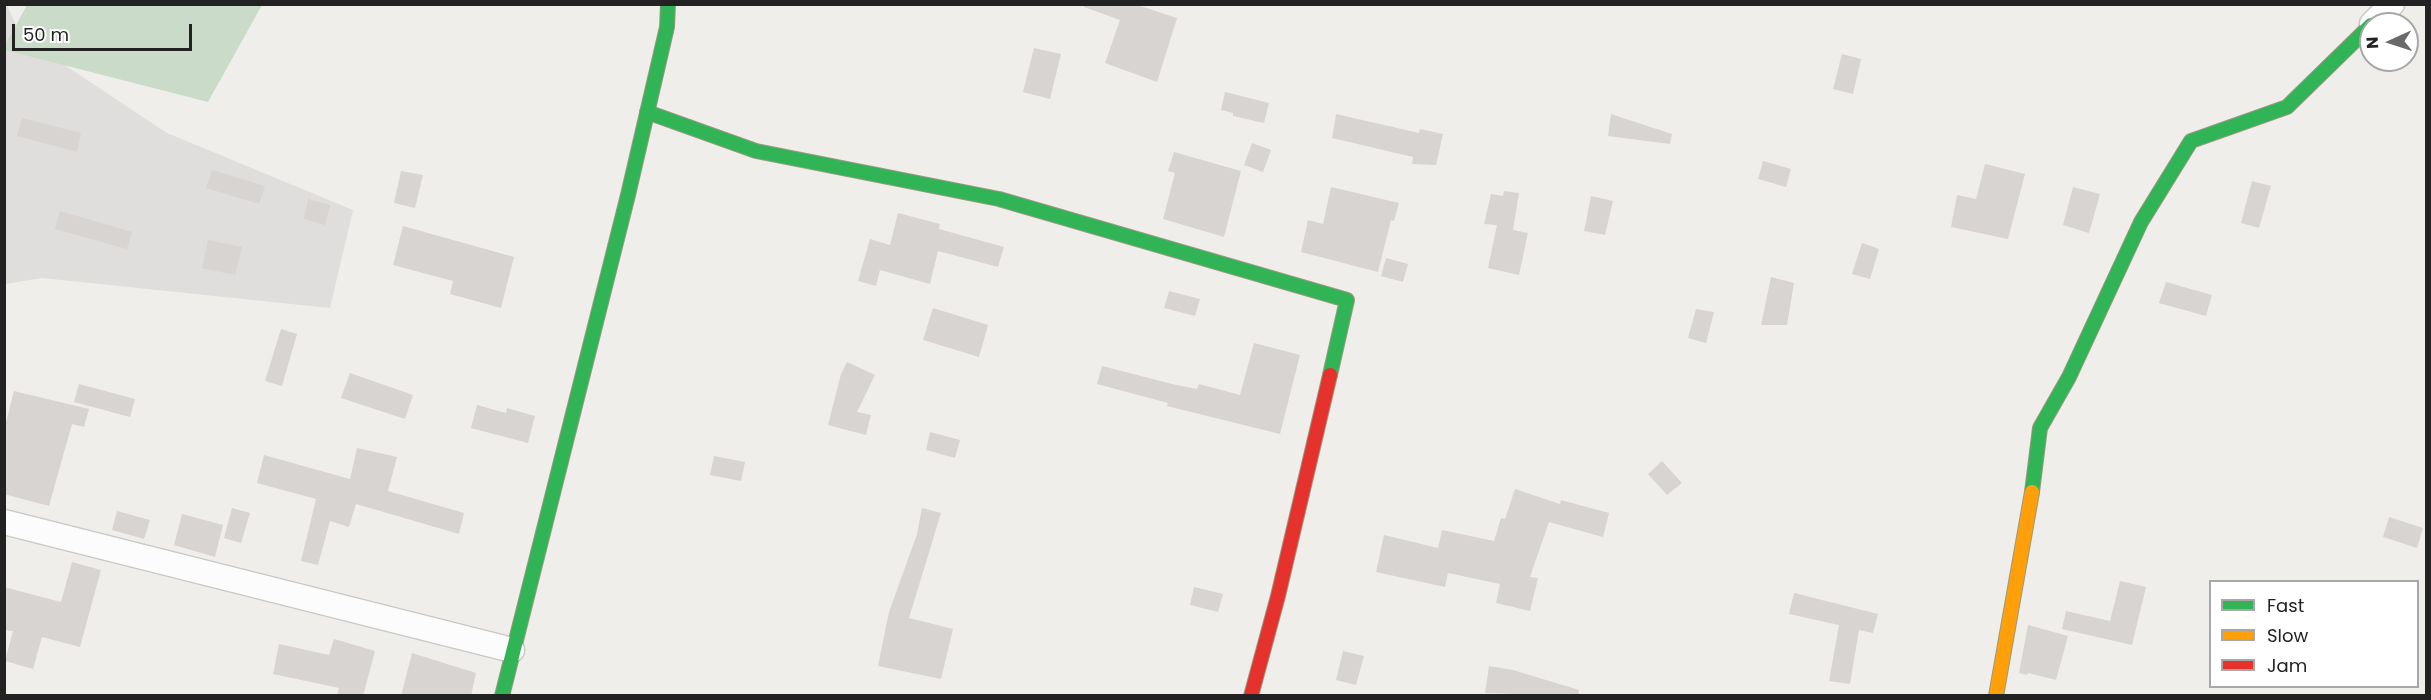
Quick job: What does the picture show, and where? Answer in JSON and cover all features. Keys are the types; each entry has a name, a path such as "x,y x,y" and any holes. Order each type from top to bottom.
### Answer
{"street":[{"path":"502,696 647,112 667,27 668,4"},
{"path":"1996,696 2026,537 2040,428 2068,377 2141,222 2191,141 2287,107 2359,36"},
{"path":"647,112 756,151 999,200 1347,300 1278,596 1251,696"},
{"path":"4,522 512,650"}],"shaded area":[{"path":"5,5 21,36 167,133 353,210 330,308 42,278 5,284"}],"green space":[{"path":"27,5 262,5 208,102 5,50 5,45"}],"building":[{"path":"1084,4 1134,4 1177,18 1157,82 1105,63 1120,20 1084,7"},
{"path":"1034,48 1061,54 1050,99 1023,92"},
{"path":"1842,54 1861,59 1853,94 1833,89"},
{"path":"1225,92 1269,103 1264,123 1233,116 1233,113 1221,110"},
{"path":"1336,114 1419,133 1420,129 1443,134 1436,165 1412,164 1413,157 1332,138"},
{"path":"1611,114 1672,134 1670,144 1608,136"},
{"path":"22,118 81,133 77,152 17,136"},
{"path":"1252,143 1271,150 1263,172 1244,165"},
{"path":"1174,152 1241,171 1224,237 1163,219 1175,173 1168,171"},
{"path":"1763,161 1791,169 1786,187 1758,179"},
{"path":"1985,164 2025,174 2008,239 1951,227 1957,195 1976,199"},
{"path":"212,170 265,186 259,204 206,188"},
{"path":"401,171 423,175 415,208 394,203"},
{"path":"2252,181 2271,186 2259,228 2241,223"},
{"path":"1331,187 1399,203 1394,221 1391,220 1378,272 1301,252 1308,220 1323,224"},
{"path":"2073,187 2100,194 2089,233 2063,225"},
{"path":"1504,191 1519,193 1513,230 1528,233 1519,275 1488,268 1497,225 1484,224 1491,194 1503,196"},
{"path":"1591,196 1613,201 1605,235 1584,231"},
{"path":"308,199 330,205 325,225 304,219"},
{"path":"60,211 132,232 127,249 55,229"},
{"path":"898,213 940,224 939,229 1004,247 998,267 938,251 930,284 880,270 876,286 858,281 870,239 890,245"},
{"path":"403,226 514,257 501,308 450,294 453,281 393,265"},
{"path":"208,240 242,247 235,275 202,268"},
{"path":"1862,243 1879,249 1870,279 1852,274"},
{"path":"1386,258 1408,264 1403,282 1381,276"},
{"path":"1771,277 1794,283 1787,325 1761,325"},
{"path":"2166,282 2212,295 2206,316 2159,303"},
{"path":"1169,291 1200,299 1195,316 1164,308"},
{"path":"933,308 988,325 979,357 923,340"},
{"path":"1696,309 1714,312 1706,343 1688,338"},
{"path":"281,329 297,334 282,386 265,381"},
{"path":"1254,343 1300,355 1280,434 1167,406 1168,403 1097,384 1102,366 1172,384 1197,389 1199,384 1240,395"},
{"path":"847,362 875,375 857,412 871,415 866,435 828,425 841,374"},
{"path":"350,373 413,395 405,419 341,398"},
{"path":"79,384 135,399 130,417 74,402"},
{"path":"14,391 89,409 84,427 72,424 49,506 4,494 4,430"},
{"path":"477,405 506,413 507,408 535,416 528,443 471,428"},
{"path":"930,432 960,440 955,458 926,450"},
{"path":"357,448 397,457 388,491 464,513 459,534 356,504 349,527 330,521 318,565 301,561 316,499 257,483 264,455 350,479"},
{"path":"714,456 745,462 741,481 710,475"},
{"path":"1662,461 1682,483 1667,495 1648,474"},
{"path":"1515,489 1560,504 1561,500 1609,513 1603,537 1549,522 1530,577 1538,578 1530,611 1496,603 1500,584 1448,573 1445,587 1376,572 1384,535 1438,548 1442,530 1494,541 1501,518 1505,519"},
{"path":"232,508 250,513 241,543 224,538"},
{"path":"922,508 941,513 909,618 953,629 941,679 878,666 889,612 917,534"},
{"path":"117,511 150,520 144,539 112,530"},
{"path":"182,514 223,525 215,557 174,545"},
{"path":"2389,517 2423,528 2417,548 2383,537"},
{"path":"72,562 101,570 80,647 42,637 33,669 5,661 13,631 4,630 4,587 61,602"},
{"path":"2120,581 2146,587 2132,645 2062,629 2066,611 2110,621"},
{"path":"1194,587 1223,594 1218,612 1190,605"},
{"path":"1794,593 1878,614 1873,633 1859,630 1850,684 1829,681 1839,625 1789,614"},
{"path":"2028,625 2068,636 2056,680 2019,673"},
{"path":"334,639 375,651 363,696 337,696 339,688 273,674 279,644 329,655"},
{"path":"1343,651 1364,656 1356,685 1336,680"},
{"path":"412,653 476,673 471,696 401,696"},
{"path":"1489,666 1513,670 1579,690 1578,696 1485,693"}],"traffic: fast":[{"path":"502,696 628,195 667,27 668,4"},
{"path":"2032,492 2040,428 2069,377 2141,222 2191,141 2287,107 2359,37"},
{"path":"647,112 756,151 999,199 1347,300 1330,375"}],"traffic: slow":[{"path":"1996,696 2032,492"}],"traffic: jam":[{"path":"1251,696 1278,596 1330,375"}]}
